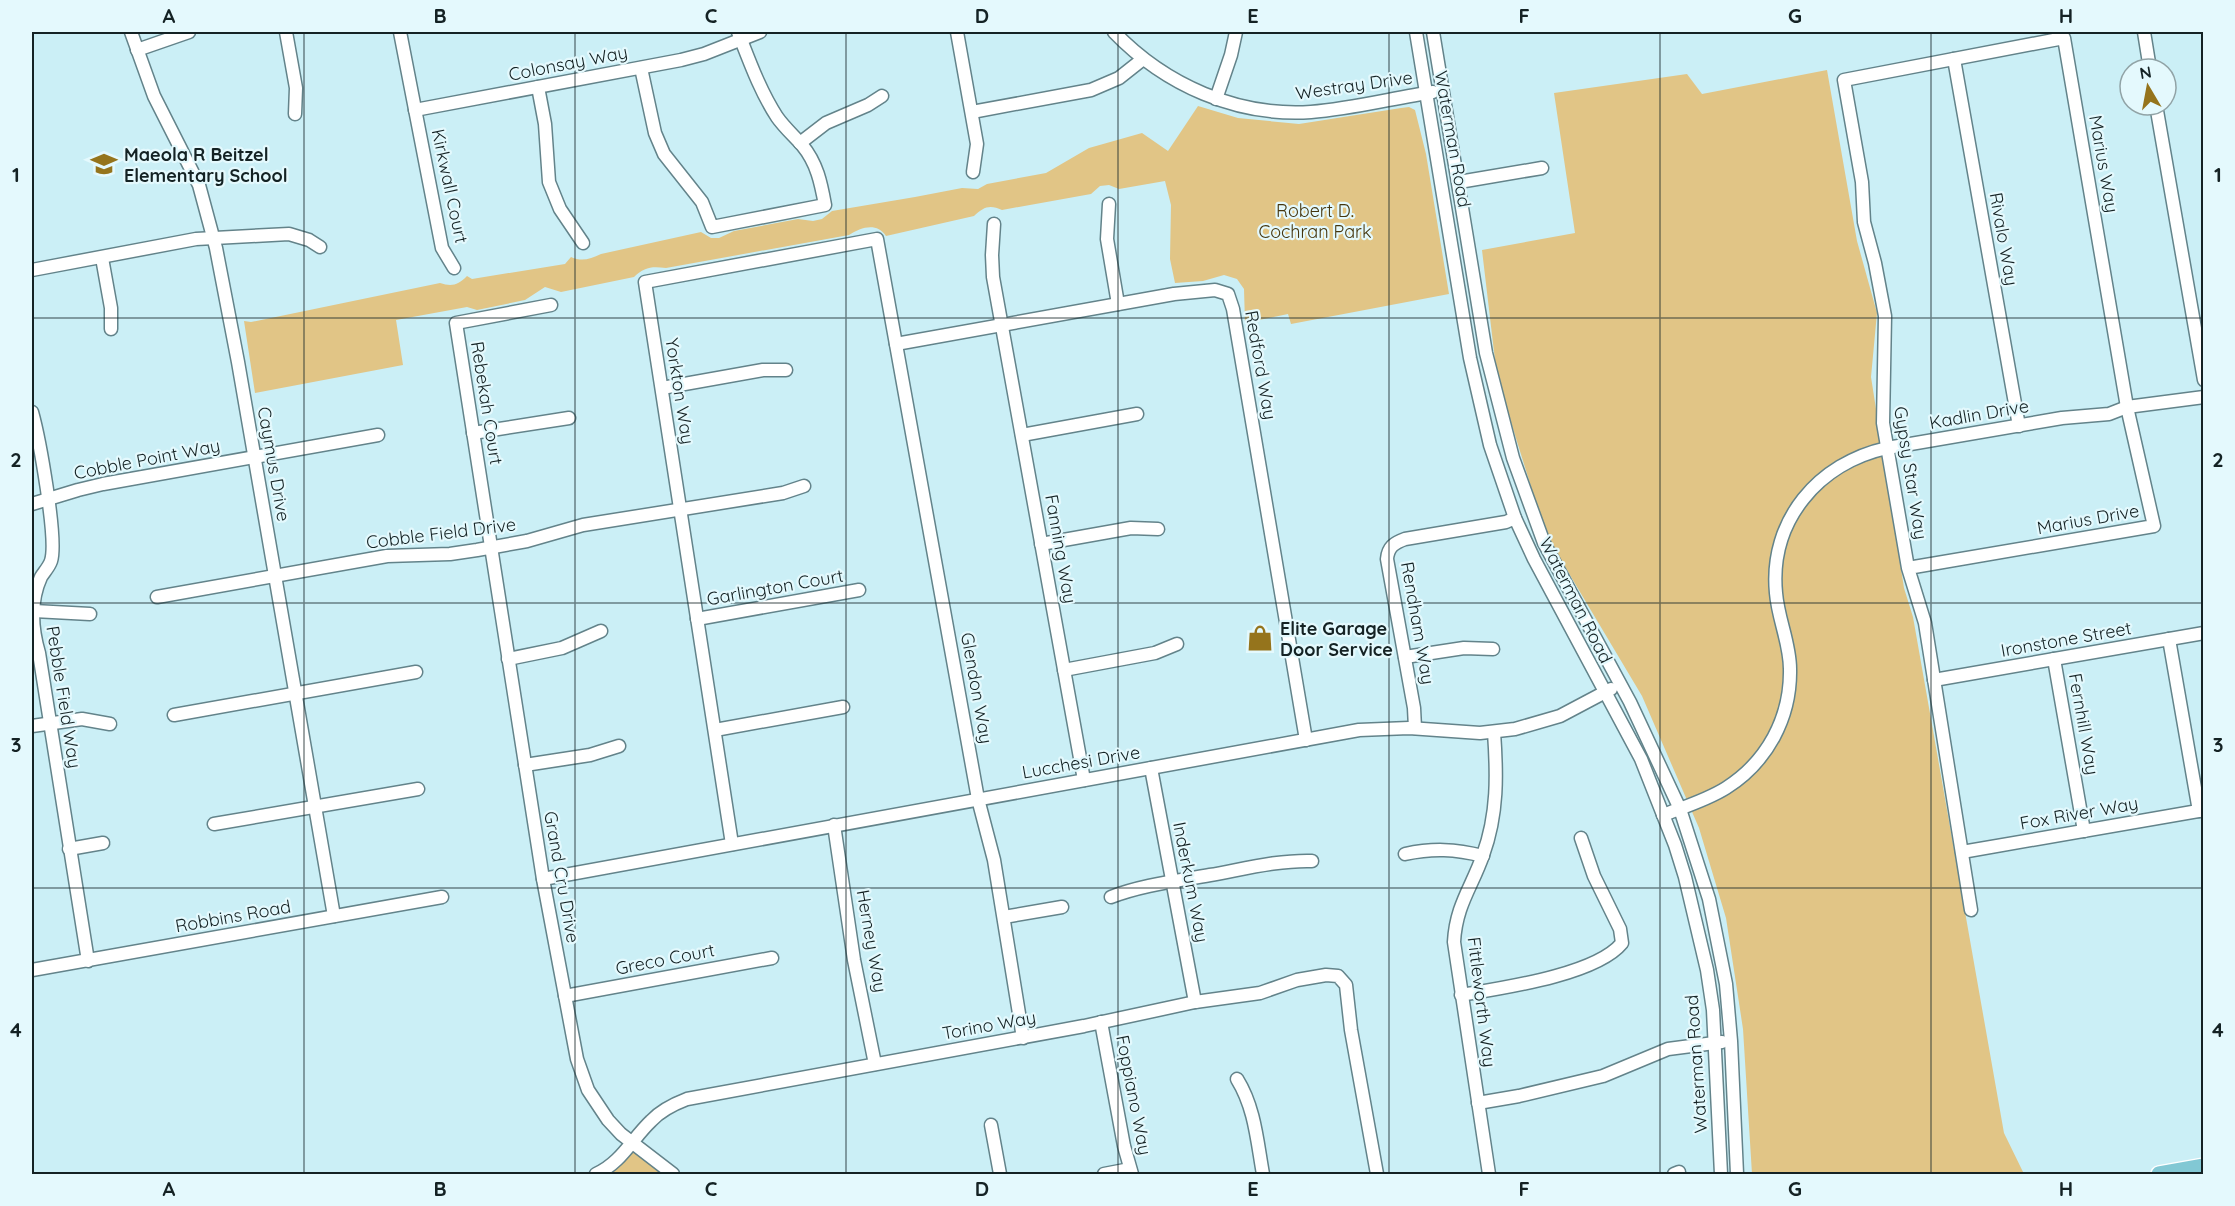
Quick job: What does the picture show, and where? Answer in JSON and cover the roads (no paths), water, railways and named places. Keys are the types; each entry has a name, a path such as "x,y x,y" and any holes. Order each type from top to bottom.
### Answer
{"main road":[{"path":"2158,1174 2204,1166"}],"street":[{"name":"Caymus Drive","path":"131,32 154,96 199,185 206,205 238,362 334,916"},
{"path":"137,50 189,32"},
{"path":"286,32 296,88 295,114"},
{"name":"Kirkwall Court","path":"400,32 442,248 454,268"},
{"name":"Colonsay Way","path":"415,110 704,54 740,36 760,32"},
{"path":"957,32 977,144 977,159 973,172"},
{"name":"Westray Drive","path":"1114,32 1143,59 1189,87 1216,99 1258,110 1310,112 1443,91"},
{"path":"1216,99 1236,32"},
{"name":"Waterman Road","path":"1416,32 1473,368 1490,445 1515,518 1552,597 1641,759 1685,877 1707,970 1715,1042 1721,1174"},
{"name":"Waterman Road","path":"1433,32 1486,353 1513,458 1544,543 1620,684 1680,808 1709,899 1726,984 1737,1174"},
{"path":"2144,32 2148,57"},
{"path":"641,68 656,133 664,154 702,202 712,227 825,205 821,182 815,166 800,143 770,106 740,36"},
{"name":"Marius Way","path":"1954,59 2064,38 2127,407"},
{"path":"972,112 1091,90 1119,78 1143,59"},
{"name":"Rivalo Way","path":"1954,59 2019,426"},
{"name":"Gypsy Star Way","path":"1954,59 1844,80 1862,182 1864,222 1885,316 1882,406 1887,448 1908,568 1923,616 1971,910"},
{"path":"538,87 545,124 549,182 560,209 583,243"},
{"path":"800,143 826,123 868,105 882,96"},
{"path":"2158,117 2204,380"},
{"path":"1459,182 1542,168"},
{"path":"1109,204 1107,239 1118,304"},
{"name":"Fanning Way","path":"994,224 992,255 1002,325 1084,780"},
{"path":"32,270 196,239 288,234 309,240 320,247"},
{"name":"Yorkton Way","path":"732,844 645,282 877,239 896,344"},
{"path":"102,258 111,308 111,329"},
{"name":"Redford Way","path":"896,344 1174,294 1215,290 1228,294 1237,332 1306,740"},
{"name":"Rebekah Court","path":"490,548 456,322 551,305"},
{"name":"Glendon Way","path":"896,344 978,799 994,860 1023,1038"},
{"path":"662,388 763,370 786,370"},
{"name":"Kadlin Drive","path":"1663,815 1709,797 1742,777 1765,752 1781,722 1787,703 1790,669 1775,579 1782,538 1790,519 1805,496 1830,472 1860,455 1887,448 2062,418 2109,414 2127,407 2204,397"},
{"name":"Marius Drive","path":"1908,568 2154,526 2127,407"},
{"name":"Pebble Field Way","path":"32,412 48,500 51,561 41,578 34,611 33,633 39,653 88,961"},
{"path":"1022,435 1137,414"},
{"path":"473,433 569,418"},
{"name":"Cobble Point Way","path":"32,504 103,484 378,435"},
{"name":"Cobble Field Drive","path":"157,597 387,556 450,554 490,548 526,541 568,528 783,493 804,486"},
{"name":"Rendham Way","path":"1415,728 1414,708 1387,559 1391,546 1405,539 1506,522 1515,518"},
{"path":"1041,544 1131,528 1158,529"},
{"name":"Grand Cru Drive","path":"490,548 543,879 577,1059 588,1090 608,1120 632,1143 673,1174"},
{"name":"Garlington Court","path":"697,619 859,590"},
{"path":"34,611 90,614"},
{"path":"508,659 562,648 601,631"},
{"name":"Ironstone Street","path":"1934,680 2204,633"},
{"path":"2169,639 2201,811"},
{"path":"1064,670 1155,653 1177,644"},
{"path":"1405,657 1464,648 1493,650"},
{"name":"Fernhill Way","path":"2054,659 2084,831"},
{"path":"174,715 416,672"},
{"name":"Lucchesi Drive","path":"543,879 1359,730 1415,728 1461,733 1494,732 1538,724 1560,716 1620,684"},
{"path":"715,730 843,707"},
{"path":"32,726 82,718 110,724"},
{"name":"Fittleworth Way","path":"1489,1174 1455,955 1455,928 1464,896 1483,856 1491,829 1497,790 1494,732"},
{"path":"525,765 590,755 619,746"},
{"name":"Inderkum Way","path":"1151,768 1195,1002"},
{"path":"214,824 418,789"},
{"name":"Fox River Way","path":"1962,852 2201,811"},
{"name":"Herney Way","path":"834,825 854,960 875,1064"},
{"path":"1461,995 1500,989 1573,971 1615,952 1622,943 1620,929 1594,876 1581,838"},
{"path":"69,849 103,843"},
{"path":"1405,854 1439,849 1457,850 1483,856"},
{"path":"1111,897 1128,890 1172,882 1290,861 1312,861"},
{"name":"Robbins Road","path":"32,970 442,897"},
{"path":"1004,917 1062,907"},
{"name":"Greco Court","path":"565,996 772,958"},
{"name":"Torino Way","path":"596,1174 614,1163 653,1118 687,1098 1023,1038 1195,1002 1260,993 1297,980 1326,975 1338,976 1346,985 1377,1174"},
{"name":"Foppiano Way","path":"1101,1022 1131,1172"},
{"path":"1478,1103 1519,1096 1603,1076 1668,1049 1731,1041"},
{"path":"1237,1079 1245,1092 1252,1113 1263,1174"},
{"path":"991,1125 1000,1174"},
{"path":"1104,1174 1131,1172"}],"place":[{"name":"Maeola R Beitzel Elementary School","path":"104,164"},
{"name":"Elite Garage Door Service","path":"1260,638"}],"park label":[{"name":"Robert D. Cochran Park","path":"1315,220"}]}
